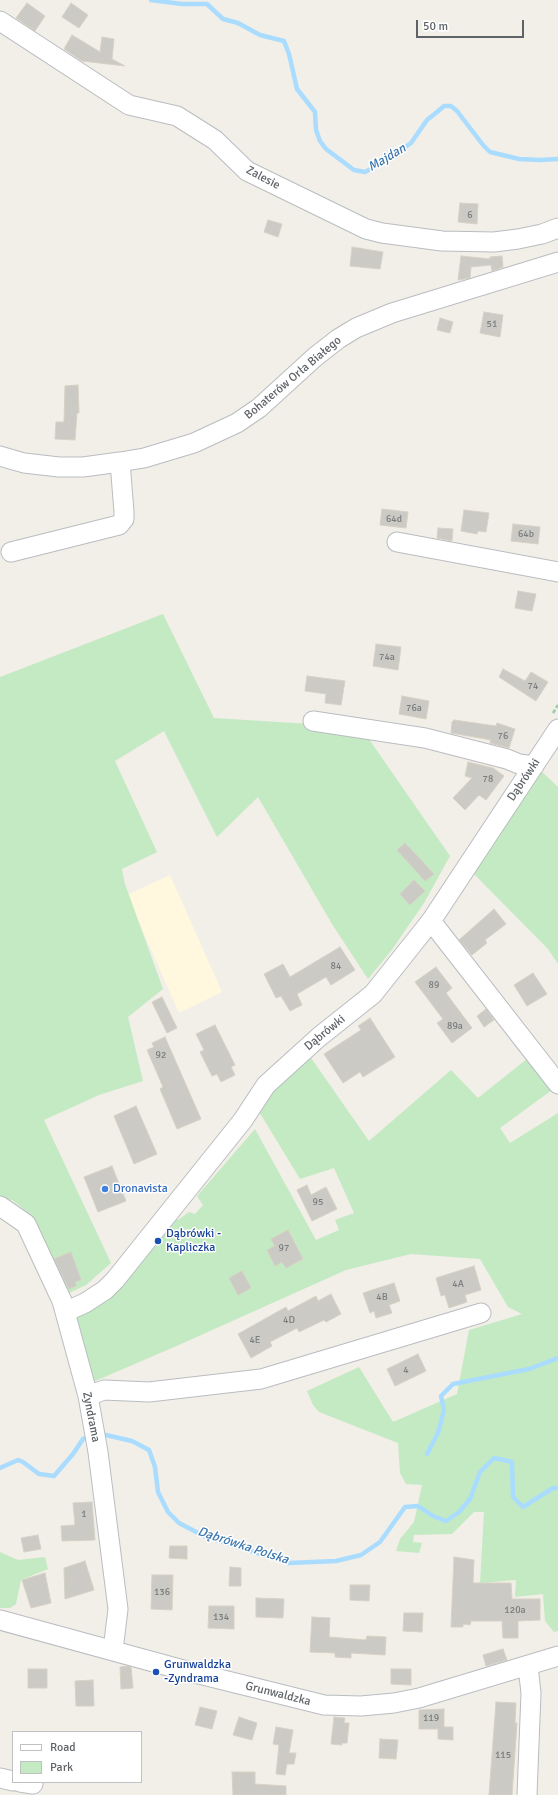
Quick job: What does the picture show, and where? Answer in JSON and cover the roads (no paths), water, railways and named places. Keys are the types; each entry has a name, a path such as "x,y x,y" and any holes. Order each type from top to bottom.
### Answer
{"street":[{"name":"Zalesie","path":"0,21 129,105 177,116 215,140 247,171 366,229 382,233 442,241 494,242 518,239 550,231"},
{"path":"550,231 555,263"},
{"name":"Bohaterów Orła Białego","path":"0,456 24,463 59,467 83,467 120,462 194,443 237,423 259,408 315,357 338,339 373,320 555,263"},
{"path":"11,552 119,525 124,519 120,462"},
{"path":"397,542 558,572"},
{"path":"313,721 425,738 507,759 519,764 534,766"},
{"name":"Dąbrówki","path":"65,1312 85,1303 105,1290 115,1280 243,1120 266,1085 308,1046 373,994 431,921 558,729"},
{"path":"431,921 558,1084"},
{"name":"Zyndrama","path":"0,1206 26,1224 62,1301 88,1396 96,1439 118,1609 113,1650"},
{"path":"88,1396 104,1390 149,1392 261,1379 481,1313"},
{"name":"Grunwaldzka","path":"0,1620 183,1670 324,1705 361,1706 413,1700 558,1656"},
{"path":"527,1795 532,1694 528,1666"},
{"path":"0,1778 12,1781"}],"waterway":[{"name":"Majdan","path":"151,0 182,4 207,4 223,19 238,23 260,35 284,41 289,54 297,89 315,112 316,130 320,141 326,149 354,170 365,172 386,161 411,143 427,120 444,106 451,106 457,111 490,152 519,159 558,159"},
{"path":"427,1454 438,1433 444,1410 441,1396 453,1384 529,1369 558,1358"},
{"name":"Dąbrówka Polska","path":"99,1436 106,1435 132,1441 149,1450 155,1467 158,1492 168,1512 179,1523 204,1536 289,1563 336,1561 361,1555 380,1542 405,1507 418,1506 433,1516 446,1521 459,1512 470,1499 480,1472 494,1458 512,1462 513,1497 523,1507 553,1488 558,1488"},
{"name":"Dąbrówka Polska","path":"0,1468 18,1460 39,1474 54,1476 73,1454 83,1439 91,1437"}],"place":[{"name":"Dronavista","path":"105,1189"},
{"name":"Dąbrówki - Kapliczka","path":"158,1241"},
{"name":"Grunwaldzka -Zyndrama","path":"156,1672"}]}
